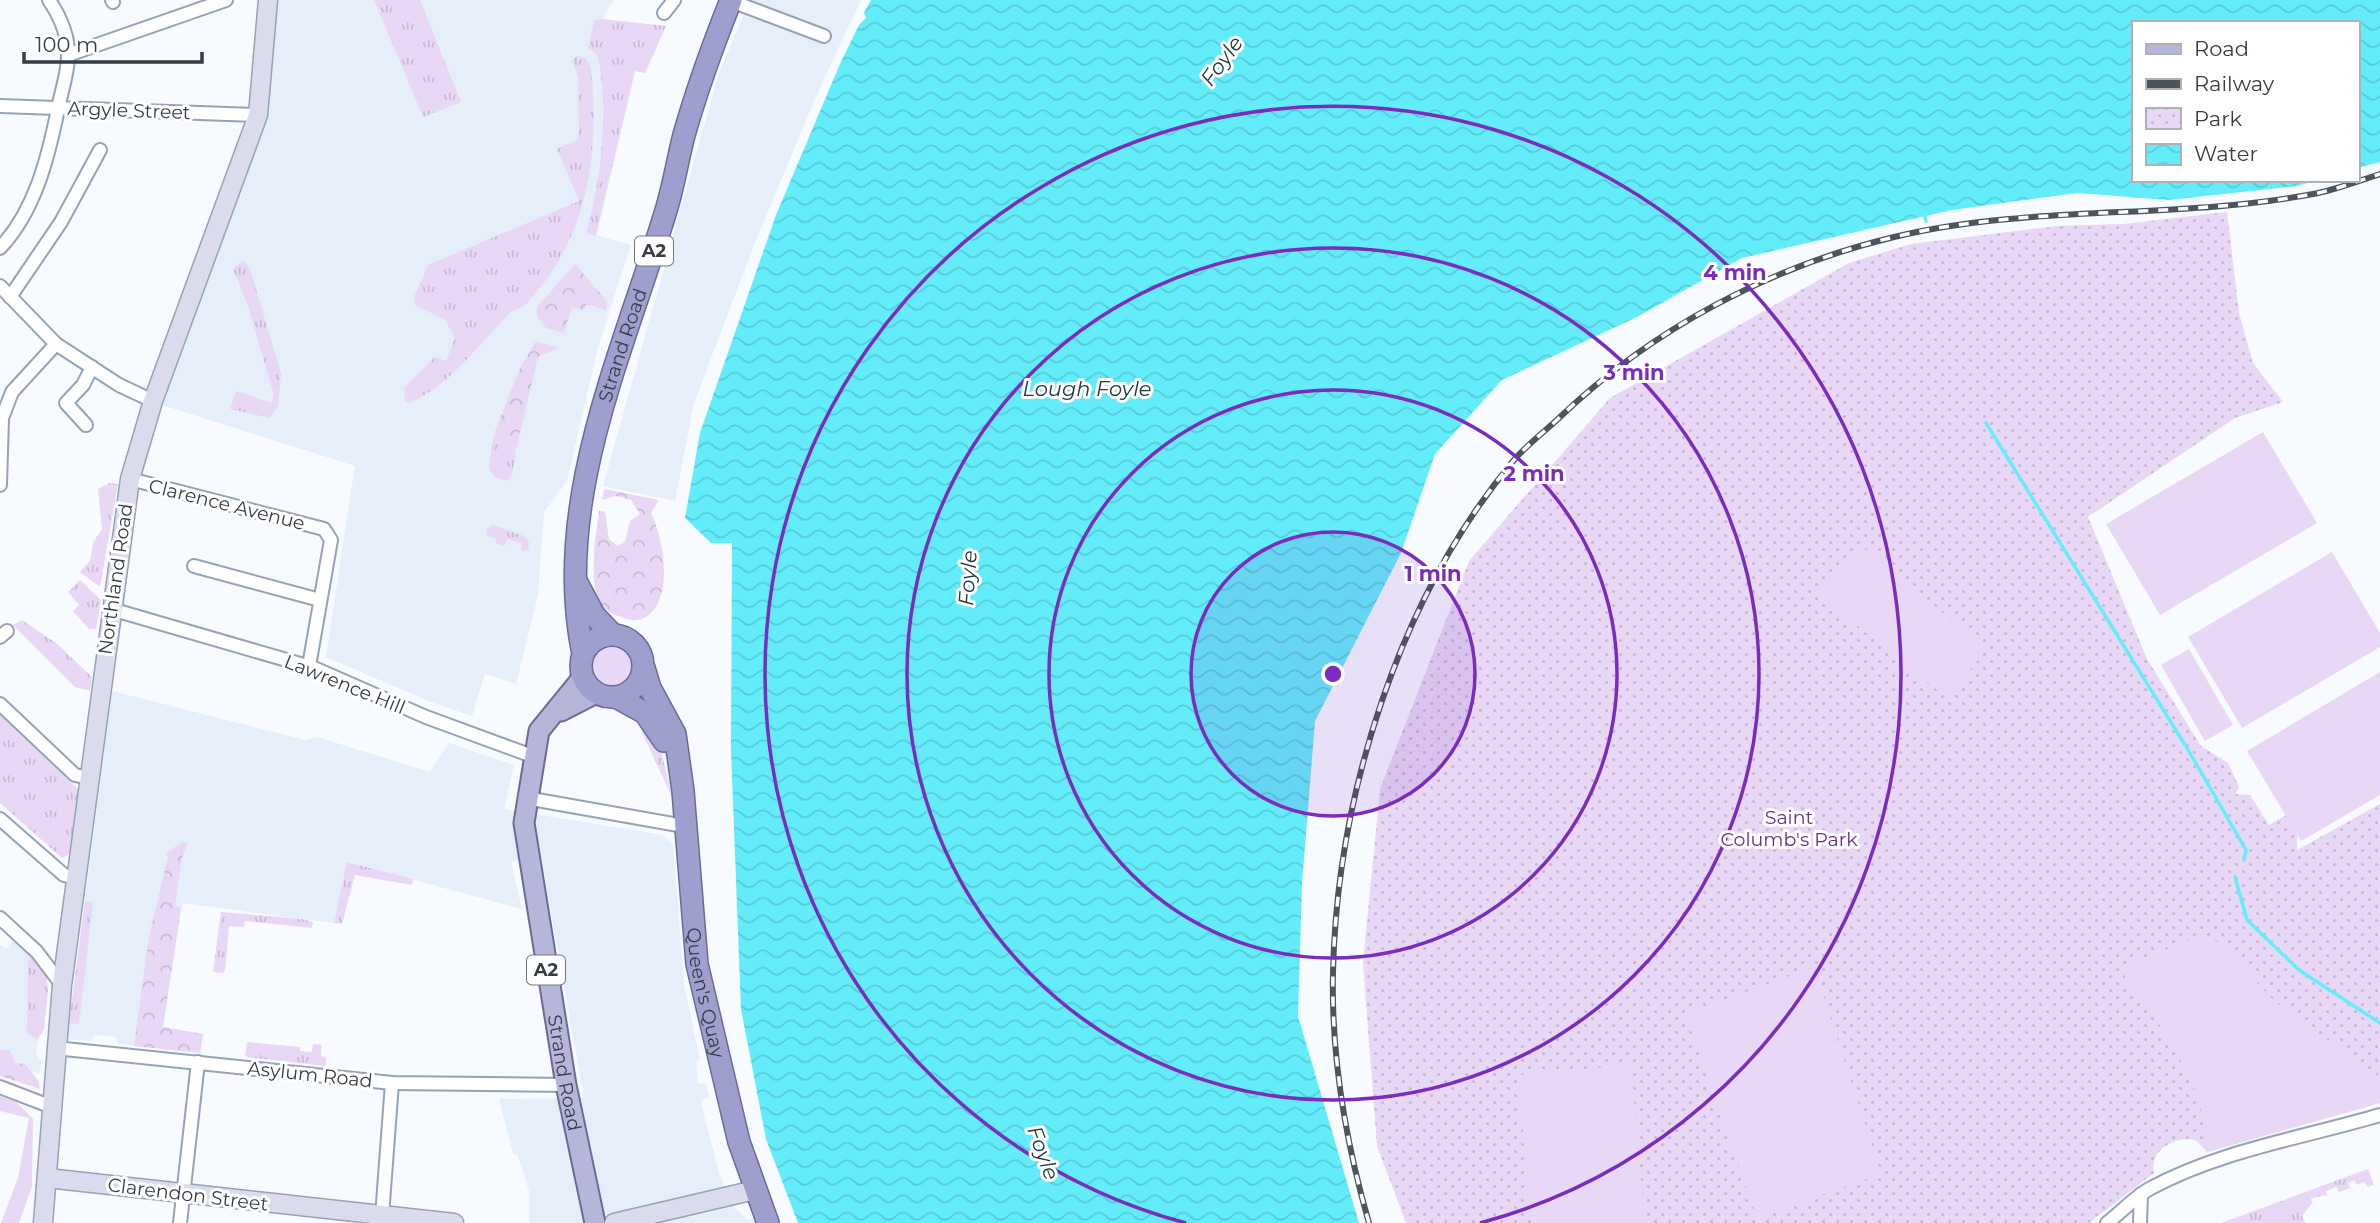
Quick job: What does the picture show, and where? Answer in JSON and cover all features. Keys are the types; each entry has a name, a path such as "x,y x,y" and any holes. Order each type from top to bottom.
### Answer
{"highway":[{"name":"Strand Road","path":"583,654 576,618 574,578 582,503 605,395 663,221 704,69 731,1"},
{"path":"574,578 594,615 612,634"},
{"path":"583,654 595,640 612,634 621,636 636,645 643,668"},
{"name":"A2","path":"583,654 598,689 635,687 643,668"},
{"name":"Queen's Quay","path":"643,668 650,688 675,734 683,791 697,964 723,1085 755,1190 768,1223"},
{"name":"Queen's Quay","path":"598,689 645,713 676,756"}],"main road":[{"name":"Northland Road","path":"43,1223 62,985 130,479 153,401 258,114 268,0"},
{"name":"Strand Road","path":"595,1223 566,1084 525,846 526,798 538,731 548,718 598,689"},
{"name":"Clarendon Street","path":"47,1178 454,1223"},
{"path":"614,1223 755,1190"},
{"path":"31,1223 45,1201"}],"street":[{"path":"0,248 13,234 50,155 68,55 62,23 49,0"},
{"path":"68,55 226,0"},
{"path":"664,13 674,0"},
{"path":"731,1 824,36"},
{"name":"Argyle Street","path":"0,106 258,114"},
{"path":"10,297 61,222 100,150"},
{"path":"0,286 56,344 119,385 153,401"},
{"path":"0,485 2,418 12,392 56,344"},
{"path":"86,425 66,403 83,384 92,368"},
{"name":"Clarence Avenue","path":"130,479 324,529 331,540 320,600"},
{"path":"194,566 320,600 309,666"},
{"name":"Lawrence Hill","path":"111,609 309,666 426,717 535,757"},
{"path":"0,704 75,775 89,778"},
{"path":"526,798 684,827"},
{"path":"0,819 64,874 77,878"},
{"path":"0,918 37,952 62,985"},
{"name":"Asylum Road","path":"55,1048 392,1083 566,1084"},
{"path":"180,1223 198,1062"},
{"path":"382,1216 392,1083"},
{"path":"0,1087 52,1107"},
{"path":"2107,1223 2141,1195 2184,1173 2238,1152 2380,1115"},
{"path":"2140,1223 2141,1195"}],"shaded area":[{"path":"277,0 614,0 602,19 666,26 645,73 635,71 596,235 631,245 598,347 567,481 544,512 538,595 516,684 485,674 472,716 431,702 326,657 355,466 162,405 261,129"},
{"path":"750,0 861,0 817,94 756,240 694,403 675,501 603,486 719,73"},
{"path":"112,691 305,740 317,737 430,772 449,743 514,765 504,809 663,835 673,845 684,985 700,1060 696,1061 698,1083 706,1084 709,1097 701,1101 704,1115 720,1176 734,1207 748,1220 756,1216 759,1223 529,1223 529,1191 518,1156 513,1153 499,1099 584,1098 541,856 511,862 522,909 348,862 334,923 182,903 163,1027 203,1034 200,1053 118,1044 115,1037 96,1035 90,1041 67,1039"},
{"path":"15,939 30,953 48,990 44,1029 39,1035 36,1052 41,1062 40,1073 0,1066 0,945 6,949"}],"green space":[{"path":"374,0 420,0 461,102 423,117"},
{"path":"601,19 666,26 645,73 635,71 596,236 586,233 600,168 603,97 597,54 588,49 594,21"},
{"path":"577,56 586,58 591,68 591,163 576,223 564,251 548,278 525,305 509,314 451,375 425,395 410,403 405,402 404,388 435,357 446,361 455,338 445,320 415,305 414,297 428,265 579,201 557,149 577,140 579,134 578,76 572,60"},
{"name":"Saint Columb's Park","path":"2227,212 2239,313 2253,363 2283,402 2235,418 2088,517 2147,659 2201,746 2228,763 2239,787 2235,794 2250,795 2269,825 2286,815 2297,834 2297,850 2380,804 2380,1103 2207,1152 2197,1141 2189,1139 2173,1142 2156,1157 2154,1173 2089,1223 1406,1223 1377,1146 1363,963 1380,789 1469,561 1610,398 1849,263 1911,244 2056,226 2123,224"},
{"path":"243,260 250,269 281,373 278,406 270,418 230,409 236,391 271,403 274,396 248,306 233,269"},
{"path":"575,264 607,301 606,310 587,304 583,310 572,307 564,333 546,328 537,316 537,307"},
{"path":"536,341 559,348 538,357 516,450 494,434 519,370"},
{"path":"2263,432 2317,523 2160,615 2106,524"},
{"path":"494,434 516,450 512,475 507,481 494,477 489,468"},
{"path":"109,483 118,484 100,587 80,572 90,561 93,543 102,529 98,489"},
{"path":"604,489 659,500 651,513 663,553 663,583 655,608 641,619 629,620 610,612 602,606 597,597 594,559 599,511 605,512 609,539 618,546 625,542 630,521 640,514 631,500 616,496 602,500"},
{"path":"493,525 524,536 529,542 528,550 521,551 522,544 507,539 504,546 495,543 496,539 486,535 487,528"},
{"path":"1859,544 1987,649 1947,698 1818,594"},
{"path":"2332,552 2380,633 2380,647 2242,728 2188,637"},
{"path":"80,580 101,600 96,629 89,629 73,611 79,605 68,592"},
{"path":"22,620 56,643 92,677 90,691 75,687 13,625"},
{"path":"612,645 626,651 632,665 626,679 612,685 598,679 592,665 598,651"},
{"path":"2189,649 2233,725 2205,741 2161,665"},
{"path":"2380,672 2380,795 2301,841 2247,751"},
{"path":"0,713 79,790 70,854 62,858 0,803"},
{"path":"642,721 660,746 672,797 639,726"},
{"path":"182,842 188,842 182,858 175,906 181,908 163,1027 203,1034 200,1053 134,1046 149,936 168,857 165,854"},
{"path":"347,862 413,879 412,885 355,875 342,924 334,923"},
{"path":"85,901 93,902 79,1024 69,1023"},
{"path":"221,912 313,922 312,928 245,921 244,927 229,926 225,970 223,973 213,972"},
{"path":"2204,934 2225,949 2283,1008 2380,1078 2380,1103 2207,1152 2203,1116 2191,1078 2150,1009 2125,977 2124,967"},
{"path":"32,955 46,969 48,990 44,1029 38,1039 27,1034 28,961"},
{"path":"1814,967 1881,1174 1757,1218 1686,1014"},
{"path":"247,1042 300,1047 300,1051 312,1052 313,1044 322,1045 321,1056 326,1057 326,1066 245,1057"},
{"path":"0,1050 10,1050 15,1063 25,1064 38,1080 40,1089 0,1076"},
{"path":"1631,1065 1645,1223 1531,1223 1518,1075"},
{"path":"0,1096 15,1101 33,1119 32,1186 19,1223 1,1223 18,1178 29,1118 0,1111"},
{"path":"2368,1169 2374,1185 2368,1187 2364,1182 2357,1185 2354,1180 2348,1183 2350,1188 2339,1192 2337,1187 2326,1191 2327,1195 2311,1198 2312,1203 2302,1216 2305,1223 2221,1223"}],"water":[{"name":"Lough Foyle","path":"871,0 2380,0 2380,162 2359,167 2359,21 2132,21 2132,182 2310,182 2297,186 2169,200 2077,193 1952,210 1742,258 1637,317 1502,380 1435,454 1401,553 1315,721 1302,884 1298,1016 1359,1223 798,1223 766,1139 741,1009 731,750 732,543 711,543 685,518 700,433 776,215 840,64 859,25 866,18 864,13"}],"waterway":[{"path":"1925,217 1926,221"},
{"path":"1986,423 2190,753 2246,850 2244,860"},
{"path":"2235,877 2247,920 2299,970 2380,1023"}],"railway":[{"path":"2359,181 2380,174"},
{"path":"1369,1223 1347,1131 1337,1067 1333,1004 1337,905 1347,837 1362,768 1382,701 1407,636 1438,573 1473,514 1519,454 1595,386 1633,356 1673,330 1714,305 1758,284 1802,265 1848,250 1894,237 1998,220 2261,202 2321,192 2356,182"}],"water label":[{"name":"Foyle","path":"1222,61"},
{"name":"Foyle","path":"968,578"},
{"name":"Foyle","path":"1043,1153"}]}
